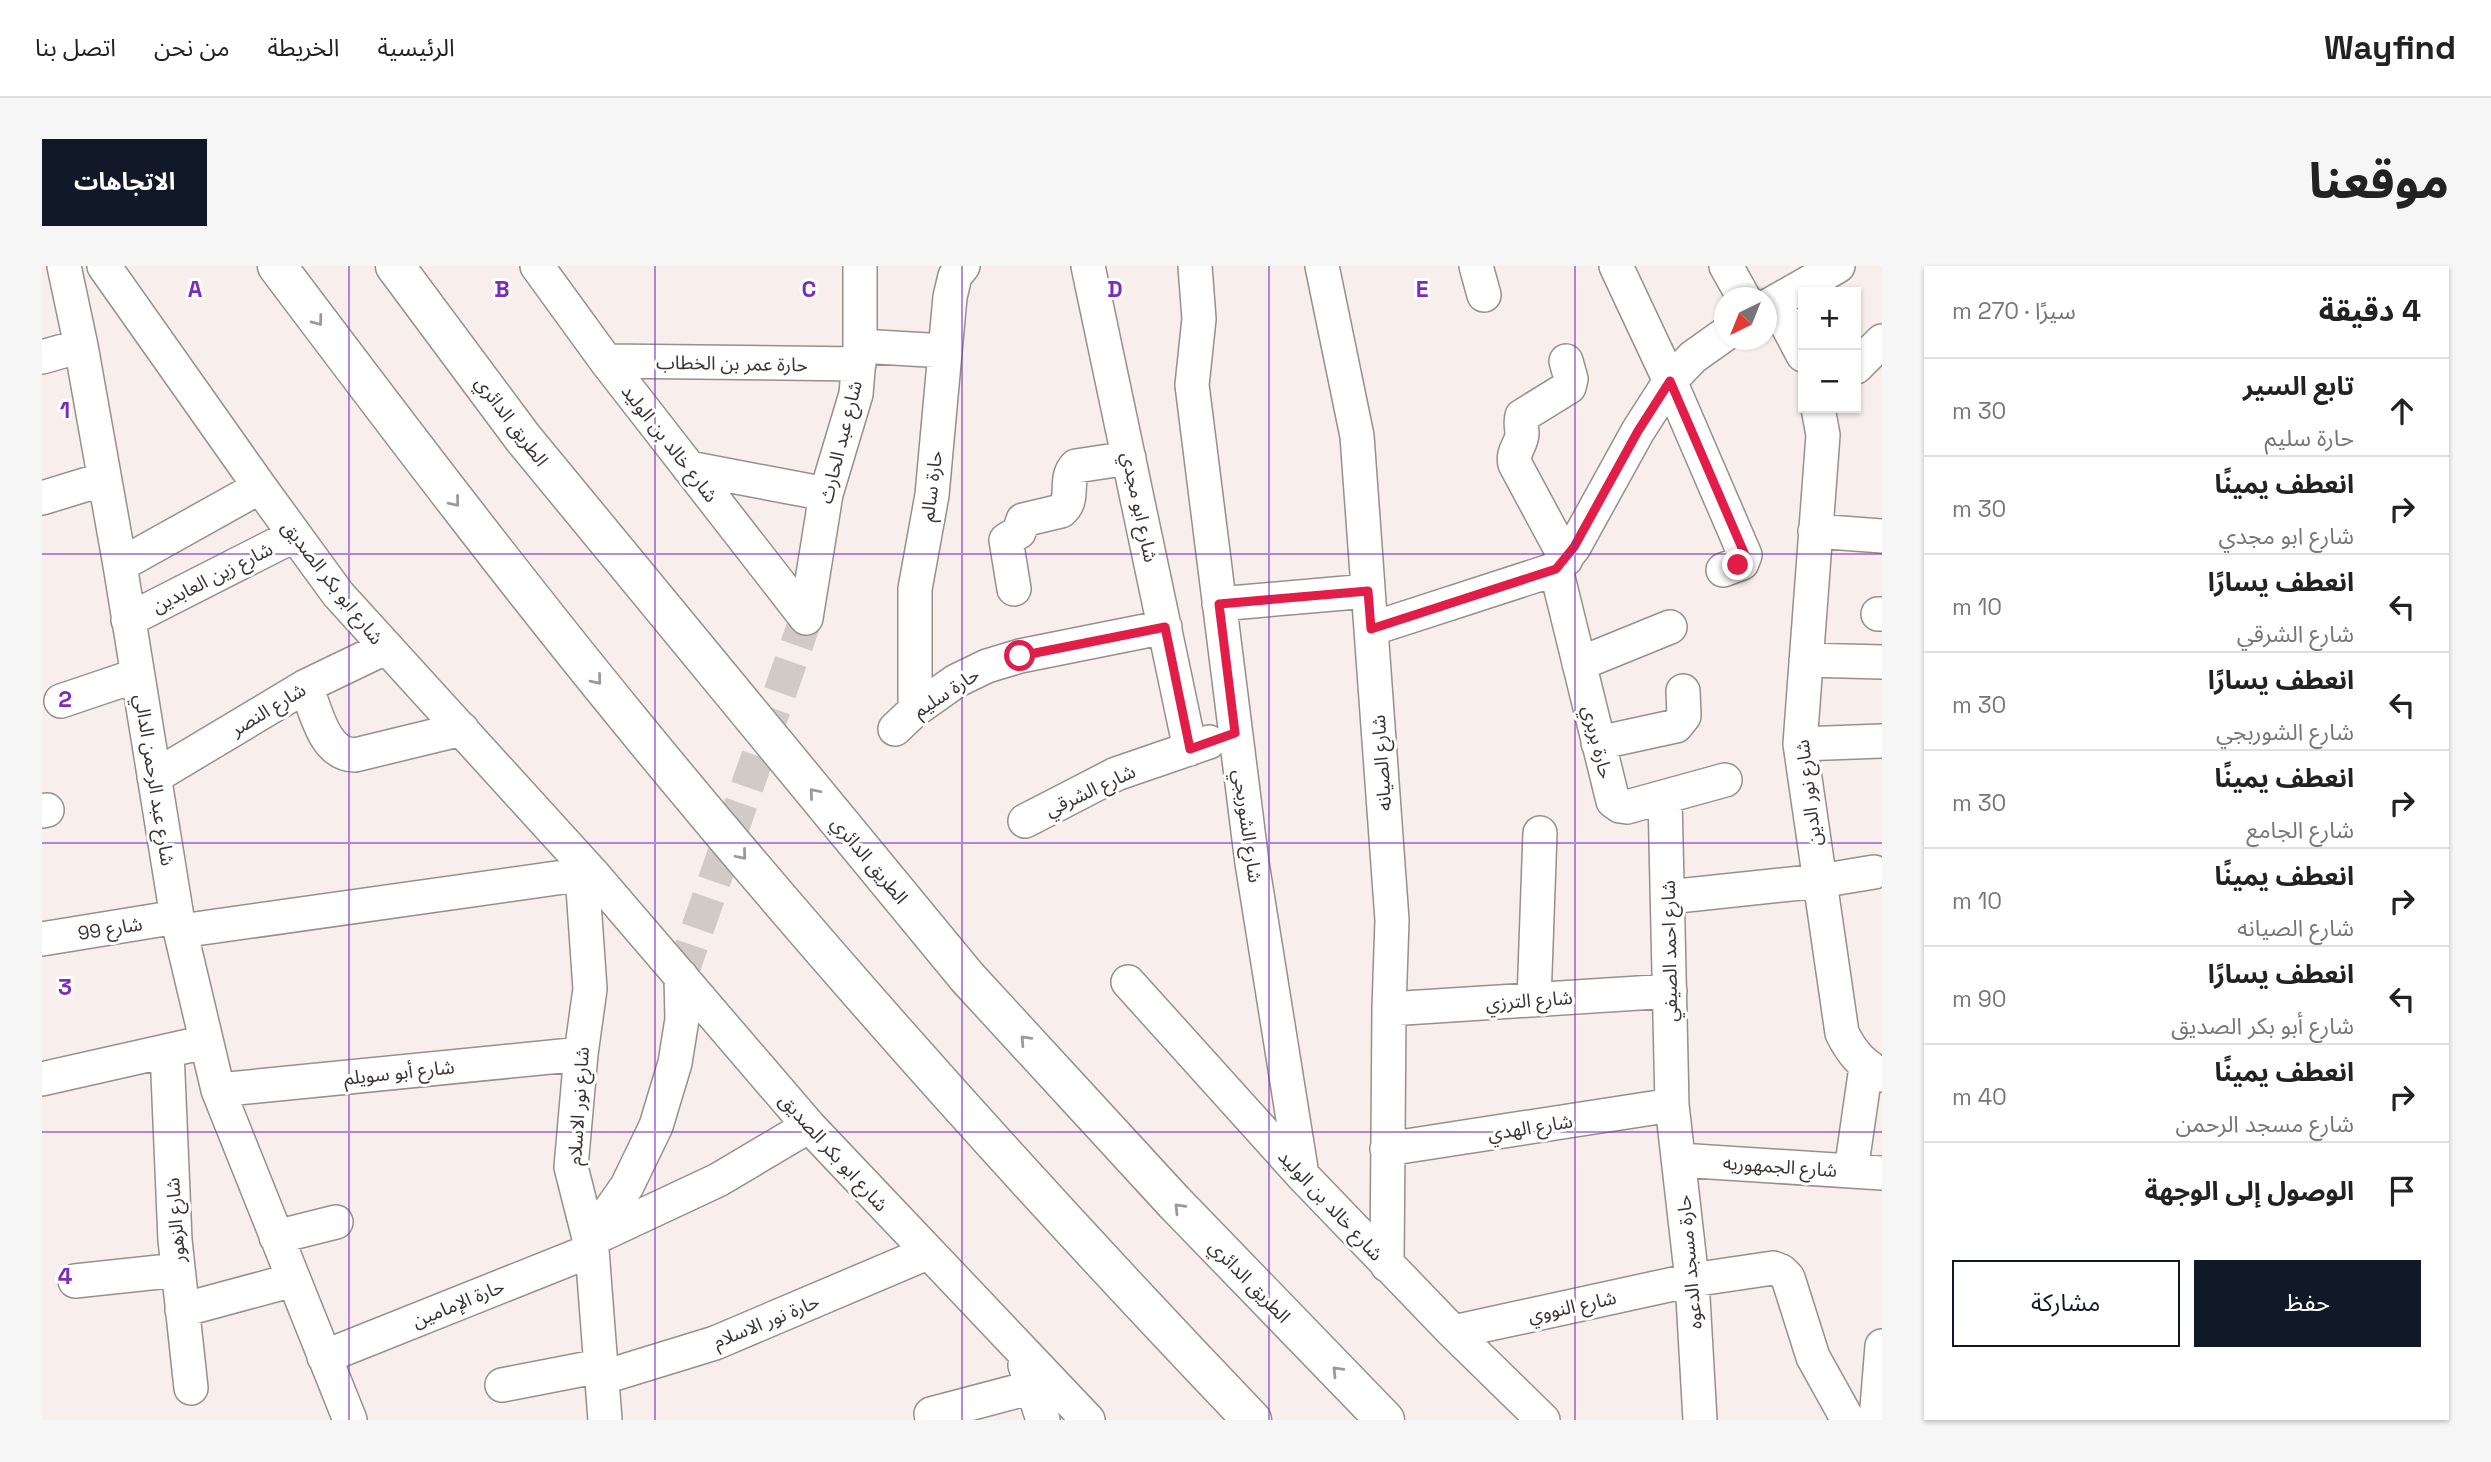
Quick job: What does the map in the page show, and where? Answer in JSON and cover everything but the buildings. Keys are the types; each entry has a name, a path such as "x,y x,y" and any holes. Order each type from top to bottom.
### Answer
{"highway":[{"path":"277,266 447,492 631,722 765,883 1109,1271 1252,1420"},
{"name":"الطريق الدائري","path":"395,266 523,438 967,977 1174,1202 1385,1420"}],"street":[{"name":"شارع عبد الرحمن الدالي","path":"64,266 120,565 179,924 218,1090 350,1420"},
{"name":"شارع ابو بكر الصديق","path":"104,266 338,594 681,976 809,1126 1088,1420"},
{"name":"شارع عبد الحارث","path":"806,618 826,494 856,394 860,266"},
{"name":"حارة سالم","path":"905,720 915,589 932,495 950,298 955,276 963,266"},
{"name":"شارع ابو مجدي","path":"1088,266 1190,749"},
{"name":"شارع الشوربجي","path":"1195,266 1199,319 1192,385 1252,863 1302,1175"},
{"path":"1616,266 1670,381 1745,555 1742,563 1723,570"},
{"path":"1726,266 1747,287"},
{"path":"1777,295 1838,266"},
{"name":"شارع خالد بن الوليد","path":"542,267 606,361 806,618"},
{"name":"شارع الصيانه","path":"1325,267 1357,436 1392,920 1388,1009 1387,1265"},
{"path":"1777,321 1799,350"},
{"path":"1371,629 1561,564 1656,400 1692,357 1714,342"},
{"path":"1861,362 1882,342"},
{"path":"42,356 81,346"},
{"name":"حارة عمر بن الخطاب","path":"606,361 945,351"},
{"name":"حارة بربري","path":"1566,361 1571,379 1569,387 1522,415 1521,437 1513,456 1561,564 1579,663 1611,794 1620,806 1725,780"},
{"name":"شارع نور الدين","path":"1819,413 1822,435 1800,744 1842,1033 1852,1052 1874,1071"},
{"path":"1014,589 1008,537 1019,531 1023,520 1061,511 1066,507 1069,479 1076,466 1129,458"},
{"path":"689,468 826,494"},
{"path":"42,498 104,479"},
{"path":"120,565 260,487"},
{"path":"1815,531 1882,537"},
{"name":"شارع زين العابدين","path":"128,620 295,535"},
{"path":"1219,604 1368,591"},
{"name":"حارة سليم","path":"905,720 956,681 987,666 1020,656 1165,627"},
{"path":"1579,663 1670,627"},
{"name":"شارع النصر","path":"154,777 306,686 385,648"},
{"path":"1806,660 1882,662"},
{"path":"61,701 138,675"},
{"path":"306,686 329,743 336,751 345,755 355,755 462,729"},
{"path":"1598,743 1676,726 1684,716 1683,691"},
{"name":"شارع الشرقي","path":"1025,821 1116,774 1235,733"},
{"path":"1800,744 1882,741"},
{"name":"شارع احمد الصيفي","path":"1665,797 1672,1105"},
{"path":"1534,1000 1540,833"},
{"path":"1668,897 1820,881 1874,872"},
{"path":"179,924 587,874"},
{"name":"شارع نور الاسلام","path":"587,874 590,989 580,1054 571,1167 591,1245 605,1420"},
{"name":"شارع 99","path":"42,939 179,924"},
{"path":"591,1245 627,1186 656,1126 675,1063 682,1019 681,976"},
{"name":"شارع خالد بن الوليد","path":"1128,982 1387,1265 1543,1420"},
{"name":"شارع الترزي","path":"1388,1009 1671,991"},
{"path":"42,1079 207,1042"},
{"name":"شارع الزهور","path":"167,1051 175,1240 191,1388"},
{"name":"شارع أبو سويلم","path":"218,1090 580,1054"},
{"path":"1867,1172 1874,1071"},
{"name":"شارع الهدي","path":"1387,1149 1672,1105"},
{"name":"حارة مسجد الدعوه","path":"1672,1105 1692,1280 1700,1420"},
{"name":"حارة الإمامين","path":"324,1357 591,1245 718,1180 809,1126"},
{"name":"شارع الجمهوريه","path":"1679,1160 1867,1172"},
{"path":"276,1237 336,1222"},
{"name":"حارة نور الاسلام","path":"502,1385 601,1372 715,1343 927,1253"},
{"name":"شارع النووي","path":"1453,1332 1692,1280 1773,1268 1788,1278 1813,1357 1848,1420"},
{"path":"75,1281 178,1270"},
{"path":"182,1310 293,1280"},
{"path":"1017,1343 1043,1420"},
{"path":"1876,1420 1882,1346"},
{"path":"931,1414 1033,1387"}],"tunnel":[{"path":"681,976 806,618"}],"route":[{"path":"1020,656 1165,627 1190,749 1235,733 1219,604 1368,591 1371,629 1556,569 1574,547 1638,431 1670,381 1745,555 1745,560 1738,565"}]}
